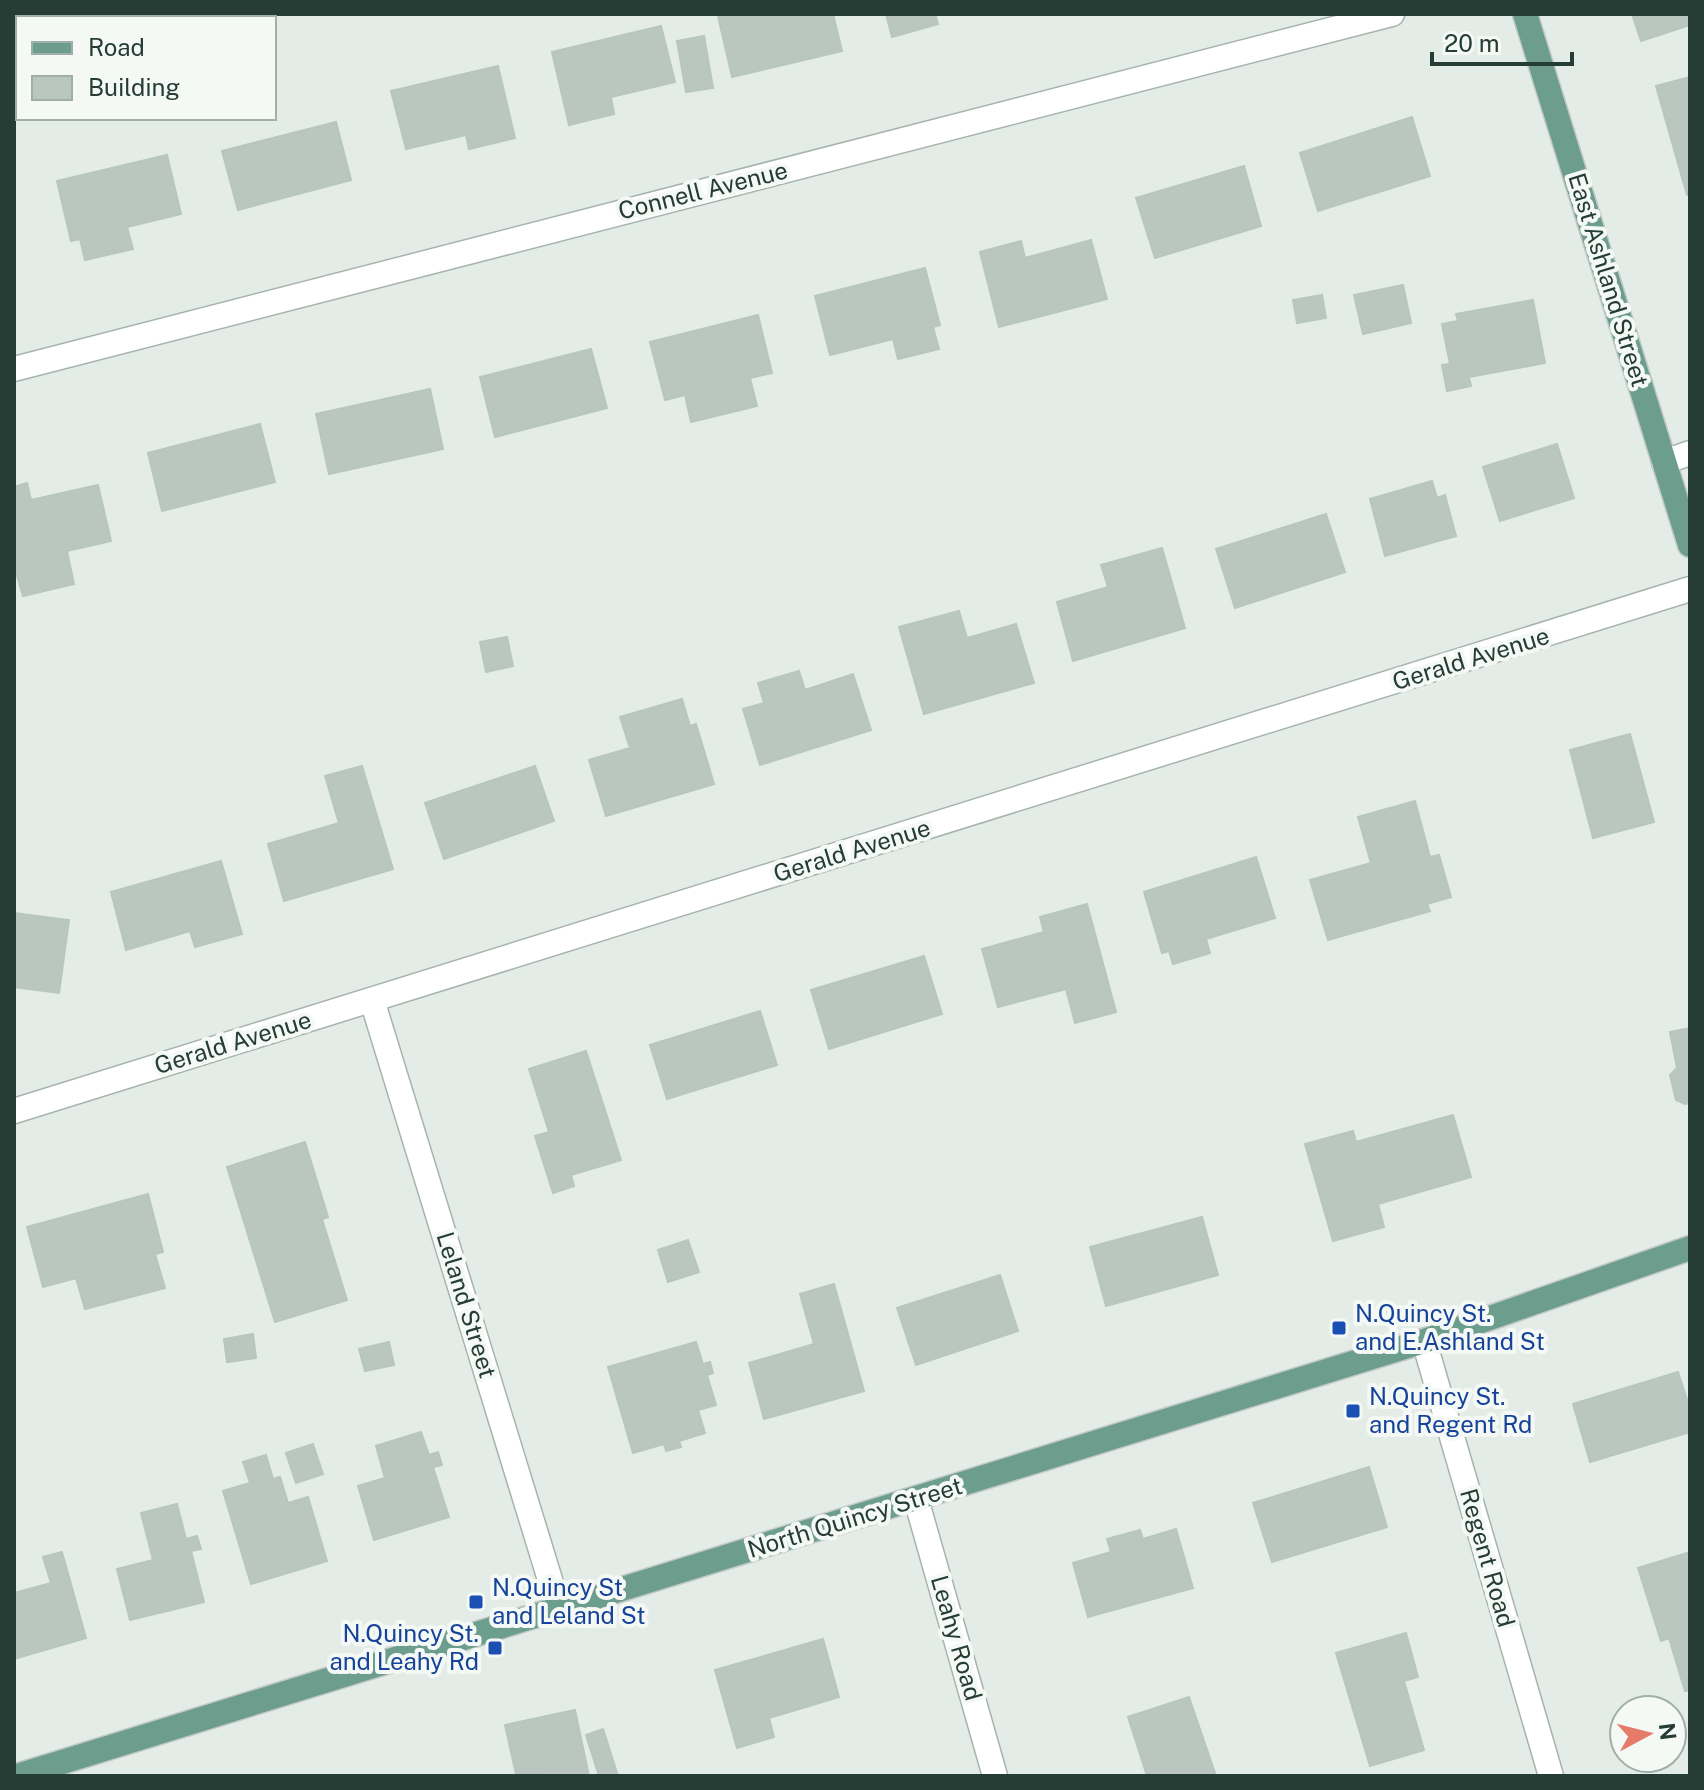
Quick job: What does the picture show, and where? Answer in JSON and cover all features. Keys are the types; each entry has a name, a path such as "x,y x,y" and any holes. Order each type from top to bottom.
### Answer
{"main road":[{"name":"East Ashland Street","path":"1525,14 1690,545"},
{"name":"North Quincy Street","path":"17,1776 1424,1341 1690,1248"}],"street":[{"name":"Connell Avenue","path":"14,369 1392,14"},
{"path":"1664,462 1690,453"},
{"name":"Gerald Avenue","path":"14,1111 1690,589"},
{"name":"Leland Street","path":"372,1000 559,1609"},
{"name":"Regent Road","path":"1424,1341 1551,1776"},
{"name":"Leahy Road","path":"916,1499 995,1776"}],"building":[{"path":"833,14 842,51 732,77 718,16"},
{"path":"886,14 935,14 938,24 892,37"},
{"path":"1632,14 1690,14 1690,25 1641,41"},
{"path":"661,26 675,82 611,97 614,114 569,125 552,52"},
{"path":"704,36 713,88 686,92 677,41"},
{"path":"498,66 515,138 469,149 466,135 406,149 391,91"},
{"path":"1690,77 1690,194 1687,195 1656,86"},
{"path":"1412,117 1430,176 1318,211 1300,153"},
{"path":"336,122 351,180 238,210 222,151"},
{"path":"167,155 181,214 127,227 133,249 85,260 80,239 71,241 57,181"},
{"path":"1244,166 1261,226 1155,258 1136,198"},
{"path":"1091,240 1107,299 999,327 980,252 1021,241 1025,258"},
{"path":"925,268 940,325 933,327 939,349 898,359 893,339 830,355 815,296"},
{"path":"1403,285 1411,323 1363,334 1354,295"},
{"path":"1322,295 1326,318 1297,323 1293,300"},
{"path":"1533,300 1545,363 1469,377 1471,386 1447,391 1442,365 1450,364 1442,324 1458,321 1456,314"},
{"path":"758,315 772,373 750,378 757,406 691,422 685,395 665,400 650,342"},
{"path":"591,349 607,408 495,437 480,377"},
{"path":"430,389 443,449 329,474 316,414"},
{"path":"260,424 275,482 162,511 148,453"},
{"path":"1557,444 1574,498 1500,521 1483,467"},
{"path":"1432,481 1437,498 1445,495 1456,536 1385,556 1370,499"},
{"path":"27,483 31,500 98,485 111,541 67,551 74,584 23,596 14,565 14,487"},
{"path":"1326,514 1345,572 1235,608 1216,549"},
{"path":"1162,548 1185,628 1073,661 1057,602 1108,587 1101,565"},
{"path":"959,611 967,638 1016,624 1034,683 924,714 899,627"},
{"path":"507,637 513,666 486,672 480,642"},
{"path":"799,671 805,690 853,674 871,730 760,765 743,709 764,703 758,683"},
{"path":"682,699 690,726 696,724 714,784 606,816 589,760 630,748 620,717"},
{"path":"1630,734 1654,822 1593,838 1570,750"},
{"path":"362,766 393,869 284,901 268,844 339,823 325,776"},
{"path":"535,766 554,821 444,859 425,803"},
{"path":"1415,801 1430,857 1439,855 1451,897 1427,904 1430,911 1328,940 1310,880 1371,863 1358,817"},
{"path":"1256,857 1275,918 1206,939 1210,953 1173,964 1169,951 1162,953 1144,892"},
{"path":"221,861 242,934 195,947 190,931 126,950 111,892"},
{"path":"1087,904 1116,1012 1075,1023 1066,989 998,1007 982,949 1044,932 1040,917"},
{"path":"14,913 69,920 59,993 14,987"},
{"path":"924,956 942,1014 829,1049 811,990"},
{"path":"760,1011 777,1065 667,1099 650,1045"},
{"path":"1690,1028 1690,1103 1685,1104 1676,1100 1670,1075 1677,1068 1670,1032"},
{"path":"586,1051 621,1160 571,1175 574,1186 553,1193 535,1136 549,1132 529,1069"},
{"path":"1453,1115 1471,1177 1378,1204 1384,1227 1333,1241 1305,1144 1353,1131 1356,1142"},
{"path":"305,1142 328,1217 322,1219 347,1300 275,1322 227,1167"},
{"path":"148,1194 163,1252 155,1254 165,1288 85,1309 76,1278 43,1287 27,1227"},
{"path":"1202,1217 1218,1275 1106,1306 1090,1247"},
{"path":"688,1240 699,1272 668,1282 658,1250"},
{"path":"1000,1275 1018,1331 916,1365 897,1308"},
{"path":"834,1284 864,1391 764,1419 749,1363 814,1344 800,1294"},
{"path":"253,1334 256,1358 227,1362 224,1339"},
{"path":"389,1342 394,1365 365,1371 359,1349"},
{"path":"696,1342 703,1364 710,1362 713,1373 707,1375 716,1405 698,1410 705,1433 679,1441 681,1447 666,1451 664,1444 633,1453 608,1367"},
{"path":"1678,1372 1690,1409 1690,1432 1590,1462 1573,1404"},
{"path":"421,1432 429,1455 438,1452 442,1465 433,1467 449,1517 374,1540 358,1486 385,1478 376,1446"},
{"path":"313,1444 323,1474 296,1483 286,1453"},
{"path":"266,1455 273,1479 280,1477 288,1503 308,1497 327,1561 251,1584 223,1491 250,1483 243,1462"},
{"path":"1369,1467 1387,1527 1272,1562 1253,1503"},
{"path":"177,1504 186,1539 197,1536 201,1549 191,1551 204,1602 130,1620 117,1569 153,1560 141,1513"},
{"path":"1176,1529 1193,1588 1088,1617 1073,1563 1111,1552 1107,1539 1140,1530 1143,1539"},
{"path":"62,1552 86,1638 14,1659 14,1593 51,1583 43,1557"},
{"path":"1690,1552 1690,1690 1685,1691 1669,1638 1661,1641 1638,1568"},
{"path":"1406,1633 1418,1677 1404,1681 1424,1750 1370,1766 1336,1653"},
{"path":"823,1639 839,1697 769,1718 774,1737 737,1748 715,1670"},
{"path":"1189,1697 1216,1776 1147,1776 1128,1717"},
{"path":"575,1710 589,1776 516,1774 505,1725"},
{"path":"603,1729 618,1776 599,1776 586,1735"}],"place":[{"name":"N.Quincy St. and E.Ashland St","path":"1339,1328"},
{"name":"N.Quincy St. and Regent Rd","path":"1353,1411"},
{"name":"N.Quincy St and Leland St","path":"476,1602"},
{"name":"N.Quincy St. and Leahy Rd","path":"495,1648"}]}
